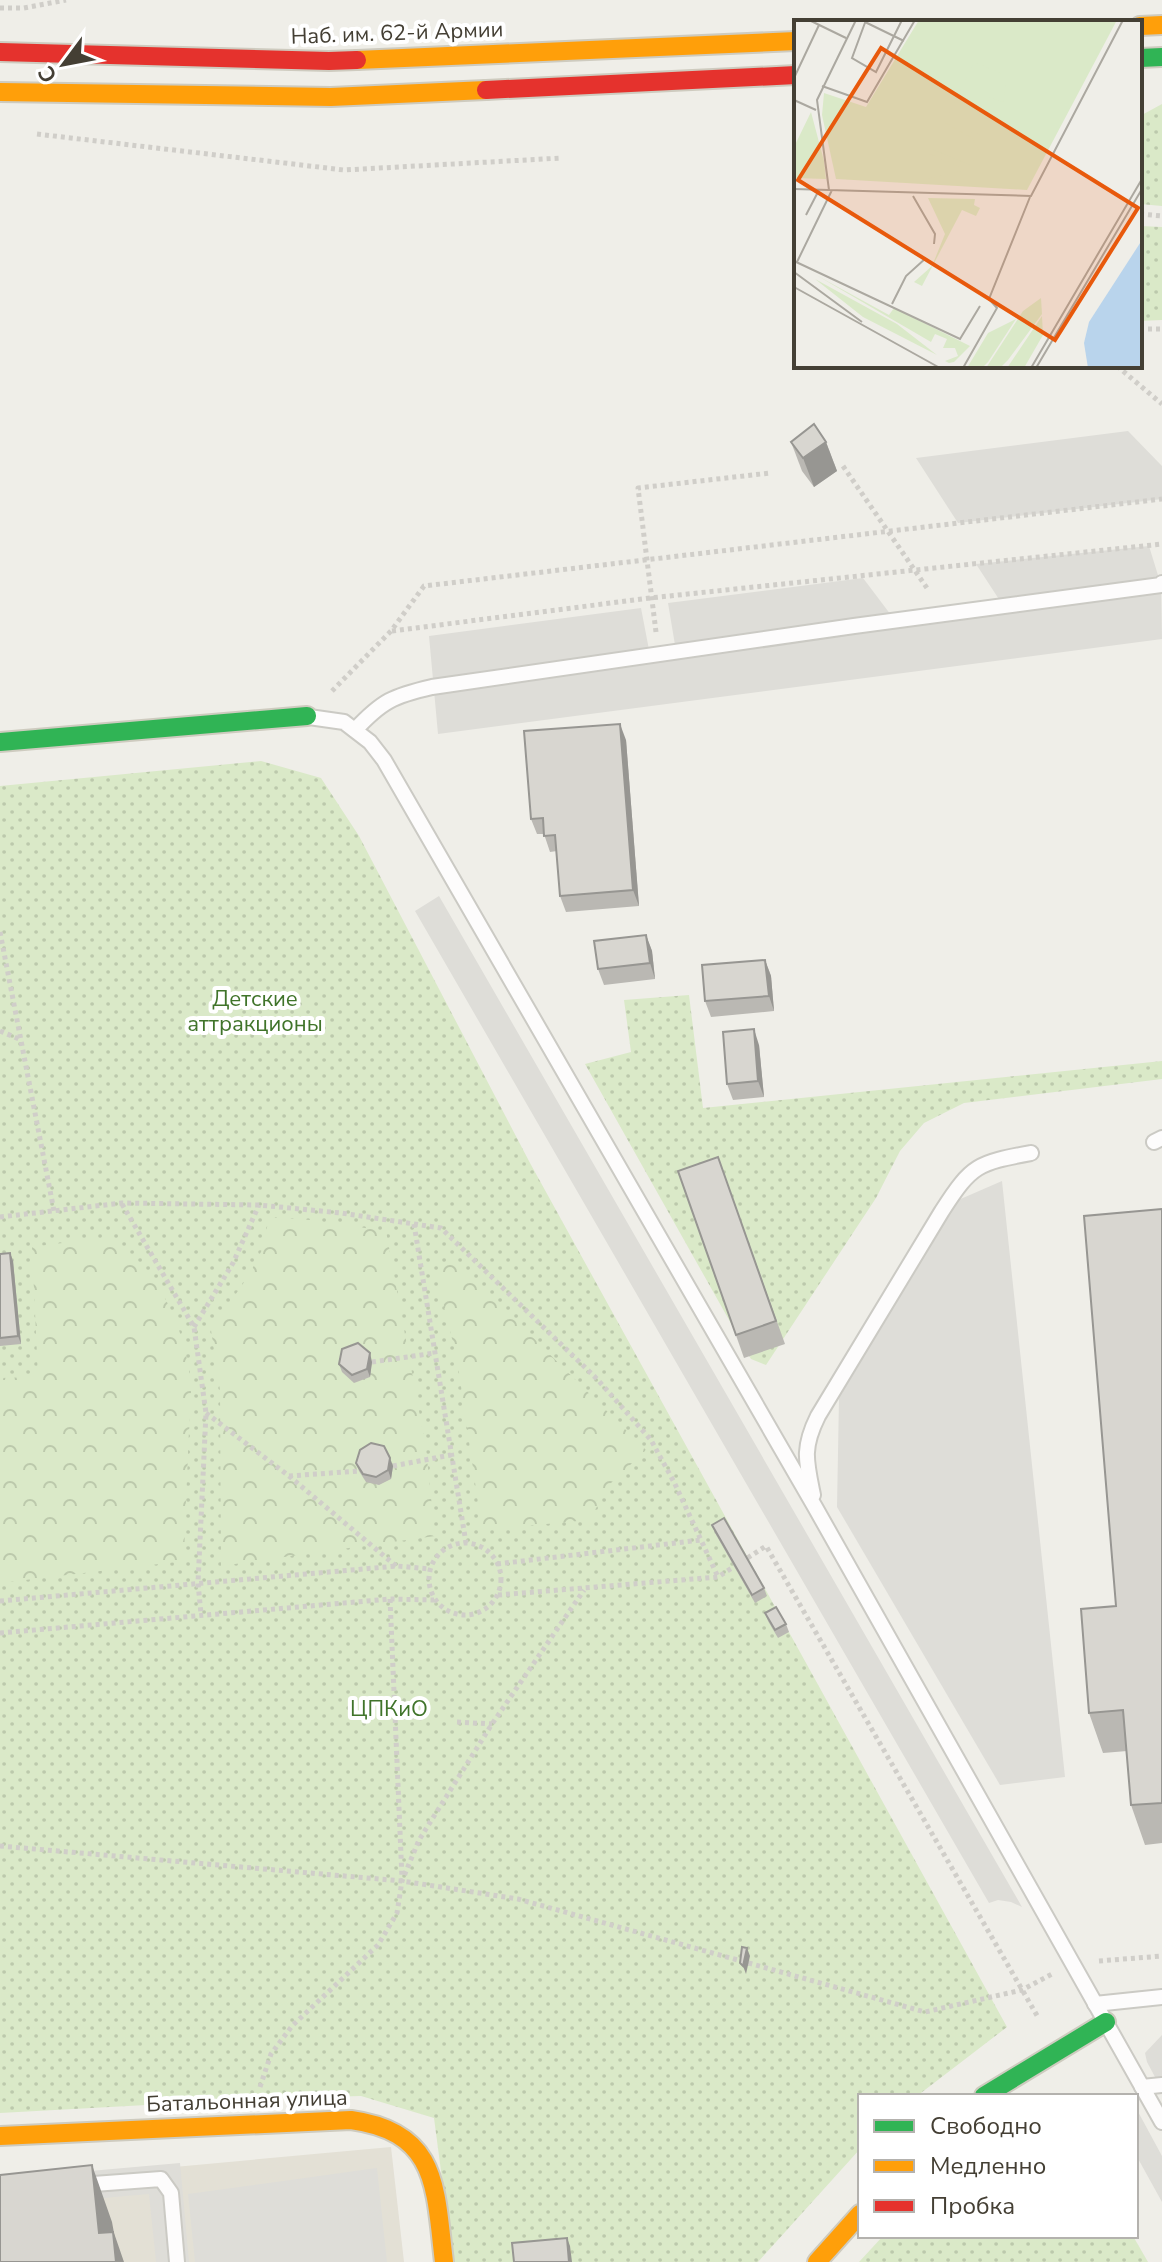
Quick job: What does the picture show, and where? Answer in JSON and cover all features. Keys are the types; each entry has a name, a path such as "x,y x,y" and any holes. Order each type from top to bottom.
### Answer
{"main road":[{"path":"1142,26 1162,25"},
{"name":"Наб. им. 62-й Армии","path":"0,52 329,61 794,41"},
{"path":"1142,58 1162,57"},
{"path":"0,92 331,97 794,75"},
{"path":"0,742 307,716"},
{"path":"987,2094 1106,2022"},
{"name":"Батальонная улица","path":"0,2136 351,2120 376,2124 400,2133 417,2147 426,2163 435,2193 444,2262"},
{"path":"817,2262 858,2216"}],"lane":[{"path":"355,730 373,710 399,695 432,687 1130,590 1162,583"},
{"path":"307,716 344,722 370,742 384,760 815,1507 1162,2122"},
{"path":"815,1507 807,1464 807,1438 942,1211 963,1178 988,1161 1031,1153"},
{"path":"1095,2004 1162,1997"},
{"path":"1142,2087 1162,2085"},
{"path":"61,2186 161,2179 171,2193 177,2262"}],"path":[{"path":"0,8 24,8 66,0"},
{"path":"35,133 344,170 562,158"},
{"path":"1142,214 1162,216"},
{"path":"1119,368 1162,404"},
{"path":"843,466 946,614"},
{"path":"659,654 638,488 770,473"},
{"path":"307,716 391,631 424,586 1162,499"},
{"path":"391,631 650,598 1162,544"},
{"path":"0,932 54,1211"},
{"path":"0,1031 20,1040"},
{"path":"122,1203 194,1327 206,1413 198,1583 201,1614"},
{"path":"0,1217 122,1203 259,1205 441,1228 597,1379 651,1440 718,1577"},
{"path":"194,1327 233,1263 259,1205"},
{"path":"414,1224 466,1543"},
{"path":"372,1362 435,1353"},
{"path":"206,1413 289,1476 397,1566"},
{"path":"393,1466 452,1455"},
{"path":"289,1476 359,1471"},
{"path":"497,1564 701,1540"},
{"path":"466,1543 478,1546 488,1552 497,1564 501,1578 498,1595 487,1608 469,1616 449,1613 434,1600 428,1585 430,1569 438,1554 451,1546 466,1543"},
{"path":"498,1595 718,1577 766,1546 1058,2051"},
{"path":"0,1601 397,1566 430,1569"},
{"path":"402,1881 419,1840 492,1724 584,1590"},
{"path":"0,1633 390,1599 434,1600"},
{"path":"256,2099 271,2054 292,2026 378,1945 397,1913 402,1881 390,1599"},
{"path":"394,1714 422,1718"},
{"path":"457,1722 492,1724"},
{"path":"0,1846 402,1881 518,1899 925,2012 1022,1990 1072,1963 1162,1956"}],"shaded area":[{"path":"1128,431 1162,466 1162,499 958,523 916,458"},
{"path":"1149,546 1161,585 1162,639 438,734 429,636 641,608 650,655 1004,607 976,564"},
{"path":"863,578 894,619 676,651 668,603"},
{"path":"439,896 1022,1907 998,1900 989,1903 415,911"},
{"path":"1002,1181 1065,1777 1000,1785 837,1507 839,1398 956,1201"},
{"path":"1162,2035 1162,2090 1145,2053"},
{"path":"1138,2112 1162,2156 1162,2202 1138,2159"},
{"path":"391,2147 404,2262 0,2262 0,2183"},
{"path":"180,2163 189,2262 156,2262 149,2194 0,2207 0,2179"},
{"path":"377,2168 387,2262 195,2262 188,2194"}],"green space":[{"path":"1162,104 1162,206 1142,204 1142,115"},
{"path":"1142,226 1162,227 1162,320 1142,321"},
{"name":"ЦПКиО","path":"261,761 321,778 359,836 530,1163 1007,2027 920,2094 858,2094 858,2151 758,2262 453,2262 434,2118 361,2096 0,2113 0,786"},
{"path":"689,995 703,1108 1162,1061 1162,1079 964,1103 924,1123 900,1151 876,1198 766,1365 751,1359 585,1064 631,1052 624,1000"},
{"path":"269,1217 386,1231 426,1449 435,1536 221,1566 220,1390 211,1330 249,1275 263,1248"},
{"path":"108,1237 140,1264 153,1280 173,1316 186,1355 191,1395 184,1561 0,1583 0,1378 38,1377 32,1247"},
{"path":"456,1261 646,1450 611,1483 589,1520 482,1530 457,1359 440,1290 441,1264"},
{"path":"881,2238 1134,2238 1148,2262 859,2262"}],"building":[{"path":"814,424 826,442 803,458 791,442"},
{"path":"620,724 633,890 560,896 555,835 544,836 543,818 531,819 524,731"},
{"path":"646,935 650,963 598,969 594,941"},
{"path":"765,960 769,996 705,1001 702,965"},
{"path":"754,1029 758,1081 727,1084 723,1032"},
{"path":"718,1157 776,1321 736,1335 678,1171"},
{"path":"1162,1209 1162,1803 1131,1805 1123,1710 1089,1713 1081,1609 1116,1606 1084,1216"},
{"path":"10,1253 18,1336 0,1338 0,1254"},
{"path":"358,1343 370,1353 367,1369 352,1375 339,1364 342,1349"},
{"path":"371,1443 384,1446 390,1458 388,1470 376,1477 363,1474 356,1463 360,1450"},
{"path":"724,1518 764,1588 752,1595 712,1525"},
{"path":"776,1607 786,1624 775,1630 765,1613"},
{"path":"742,1947 747,1948 743,1966 740,1963"},
{"path":"92,2165 99,2233 113,2232 116,2262 0,2262 0,2175"},
{"path":"567,2238 569,2262 514,2262 512,2243"}],"traffic: fast":[{"path":"1142,58 1162,57"},
{"path":"0,742 307,716"},
{"path":"987,2094 1106,2022"}],"traffic: slow":[{"path":"1142,26 1162,25"},
{"path":"357,60 794,41"},
{"path":"0,92 331,97 486,90"},
{"path":"0,2136 351,2120 380,2127 401,2137 417,2151 427,2168 434,2188 444,2262"},
{"path":"817,2262 858,2216"}],"traffic: jam":[{"path":"0,52 357,60"},
{"path":"486,90 794,75"}],"park label":[{"name":"Детские аттракционы","path":"255,1012"}]}
